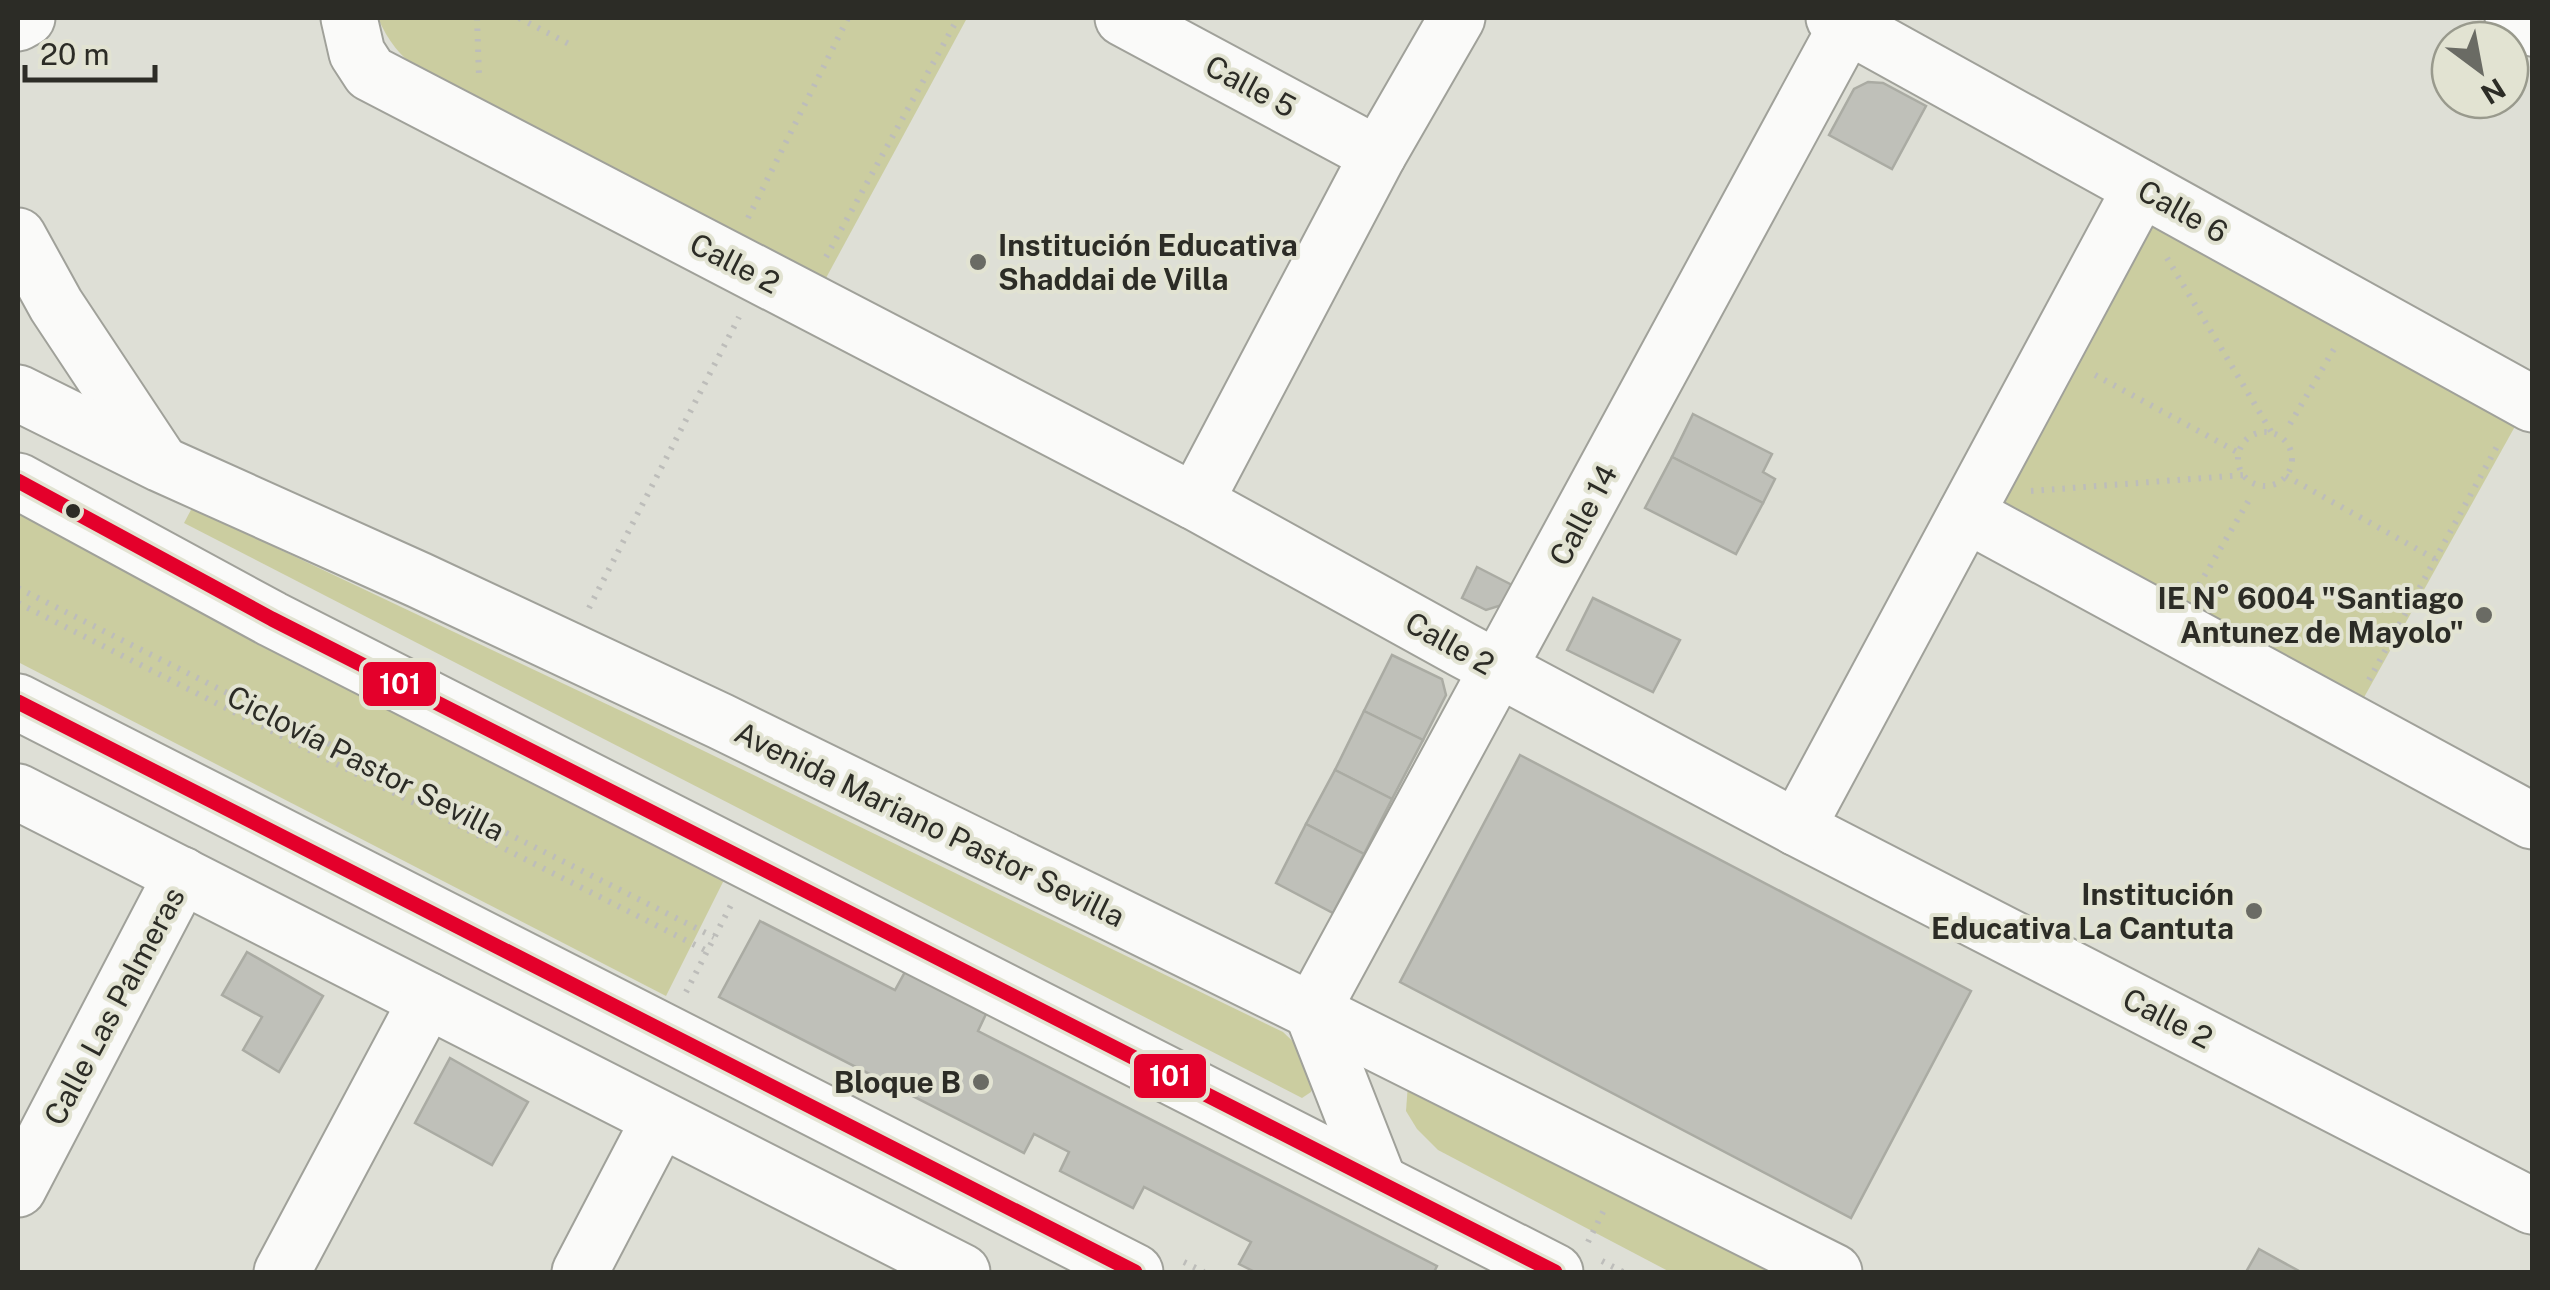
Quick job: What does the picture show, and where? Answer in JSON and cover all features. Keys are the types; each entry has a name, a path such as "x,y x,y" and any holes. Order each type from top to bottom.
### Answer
{"street":[{"path":"18,23 27,18"},
{"name":"Calle 2","path":"349,18 356,52 370,74 1194,502 1798,828 2532,1206"},
{"name":"Calle 5","path":"1123,18 1378,155"},
{"path":"1194,502 1378,155 1457,18"},
{"path":"2513,18 2532,28"},
{"name":"Calle 6","path":"1844,20 2141,188 2520,415"},
{"name":"Calle 14","path":"1312,1011 1499,670 1844,20"},
{"path":"1798,828 2141,188"},
{"path":"18,236 56,305 161,464"},
{"name":"Avenida Mariano Pastor Sevilla","path":"18,393 161,464 568,649 1312,1011 1834,1272"},
{"path":"18,481 272,619 1555,1272"},
{"path":"1966,514 2532,821"},
{"path":"18,702 1135,1272"},
{"path":"18,792 660,1119 868,1251 962,1272"},
{"name":"Calle Las Palmeras","path":"18,1190 34,1119 182,876"},
{"path":"282,1272 427,1000"},
{"path":"1312,1011 1379,1182"},
{"path":"580,1272 660,1119"}],"path":[{"path":"519,18 569,44"},
{"path":"763,278 781,154 848,18"},
{"path":"568,649 763,278 958,18"},
{"path":"2141,188 2152,232 2272,433 2288,445 2292,455 2291,466 2279,482 2250,482 2240,468 2239,453 2251,436 2272,433"},
{"path":"2290,424 2342,335"},
{"path":"2094,374 2239,453"},
{"path":"2364,688 2520,415"},
{"path":"1966,514 2007,493 2244,475"},
{"path":"2286,476 2435,558"},
{"path":"2193,595 2249,500"},
{"name":"Ciclovía Pastor Sevilla","path":"18,588 714,937"},
{"path":"18,604 707,951"},
{"path":"665,1032 752,864"}],"green space":[{"path":"378,18 967,18 826,278 421,72 395,48"},
{"path":"2151,224 2518,421 2362,701 1995,502"},
{"path":"18,497 729,870 666,996 18,662"},
{"path":"192,508 1283,1032 1304,1052 1311,1092 1302,1098 184,523"},
{"path":"1408,1084 1770,1272 1670,1272 1438,1150 1406,1111"}],"building":[{"path":"1868,82 1883,83 1926,106 1892,169 1829,135 1854,89"},
{"path":"1693,414 1772,454 1763,472 1775,479 1763,503 1672,457"},
{"path":"1672,457 1763,503 1736,554 1645,508"},
{"path":"1477,567 1512,585 1502,605 1486,610 1462,598"},
{"path":"1593,598 1680,640 1653,692 1567,650"},
{"path":"1392,655 1442,679 1446,695 1423,740 1364,711"},
{"path":"1364,711 1423,740 1392,799 1335,770"},
{"path":"1520,755 1971,991 1851,1218 1400,982"},
{"path":"1335,770 1392,799 1364,854 1306,824"},
{"path":"1306,824 1364,854 1333,913 1276,883"},
{"name":"Bloque B","path":"760,921 895,990 905,972 986,1014 978,1031 1437,1266 1434,1272 1255,1272 1239,1264 1251,1242 1144,1187 1133,1208 1060,1171 1069,1152 1034,1134 1024,1153 719,997"},
{"path":"247,952 323,996 279,1072 243,1050 262,1017 222,995"},
{"path":"450,1058 528,1102 492,1165 415,1123"},
{"path":"2259,1249 2299,1271 2299,1272 2246,1272"}],"transit line":[{"name":"101","path":"18,481 272,619 1555,1272"},
{"name":"101","path":"18,702 1135,1272"}],"place":[{"name":"Institución Educativa Shaddai de Villa","path":"978,262"},
{"name":"IE N° 6004 \"Santiago Antunez de Mayolo\"","path":"2484,615"},
{"name":"Institución Educativa La Cantuta","path":"2254,911"},
{"name":"Bloque B","path":"981,1082"}]}
